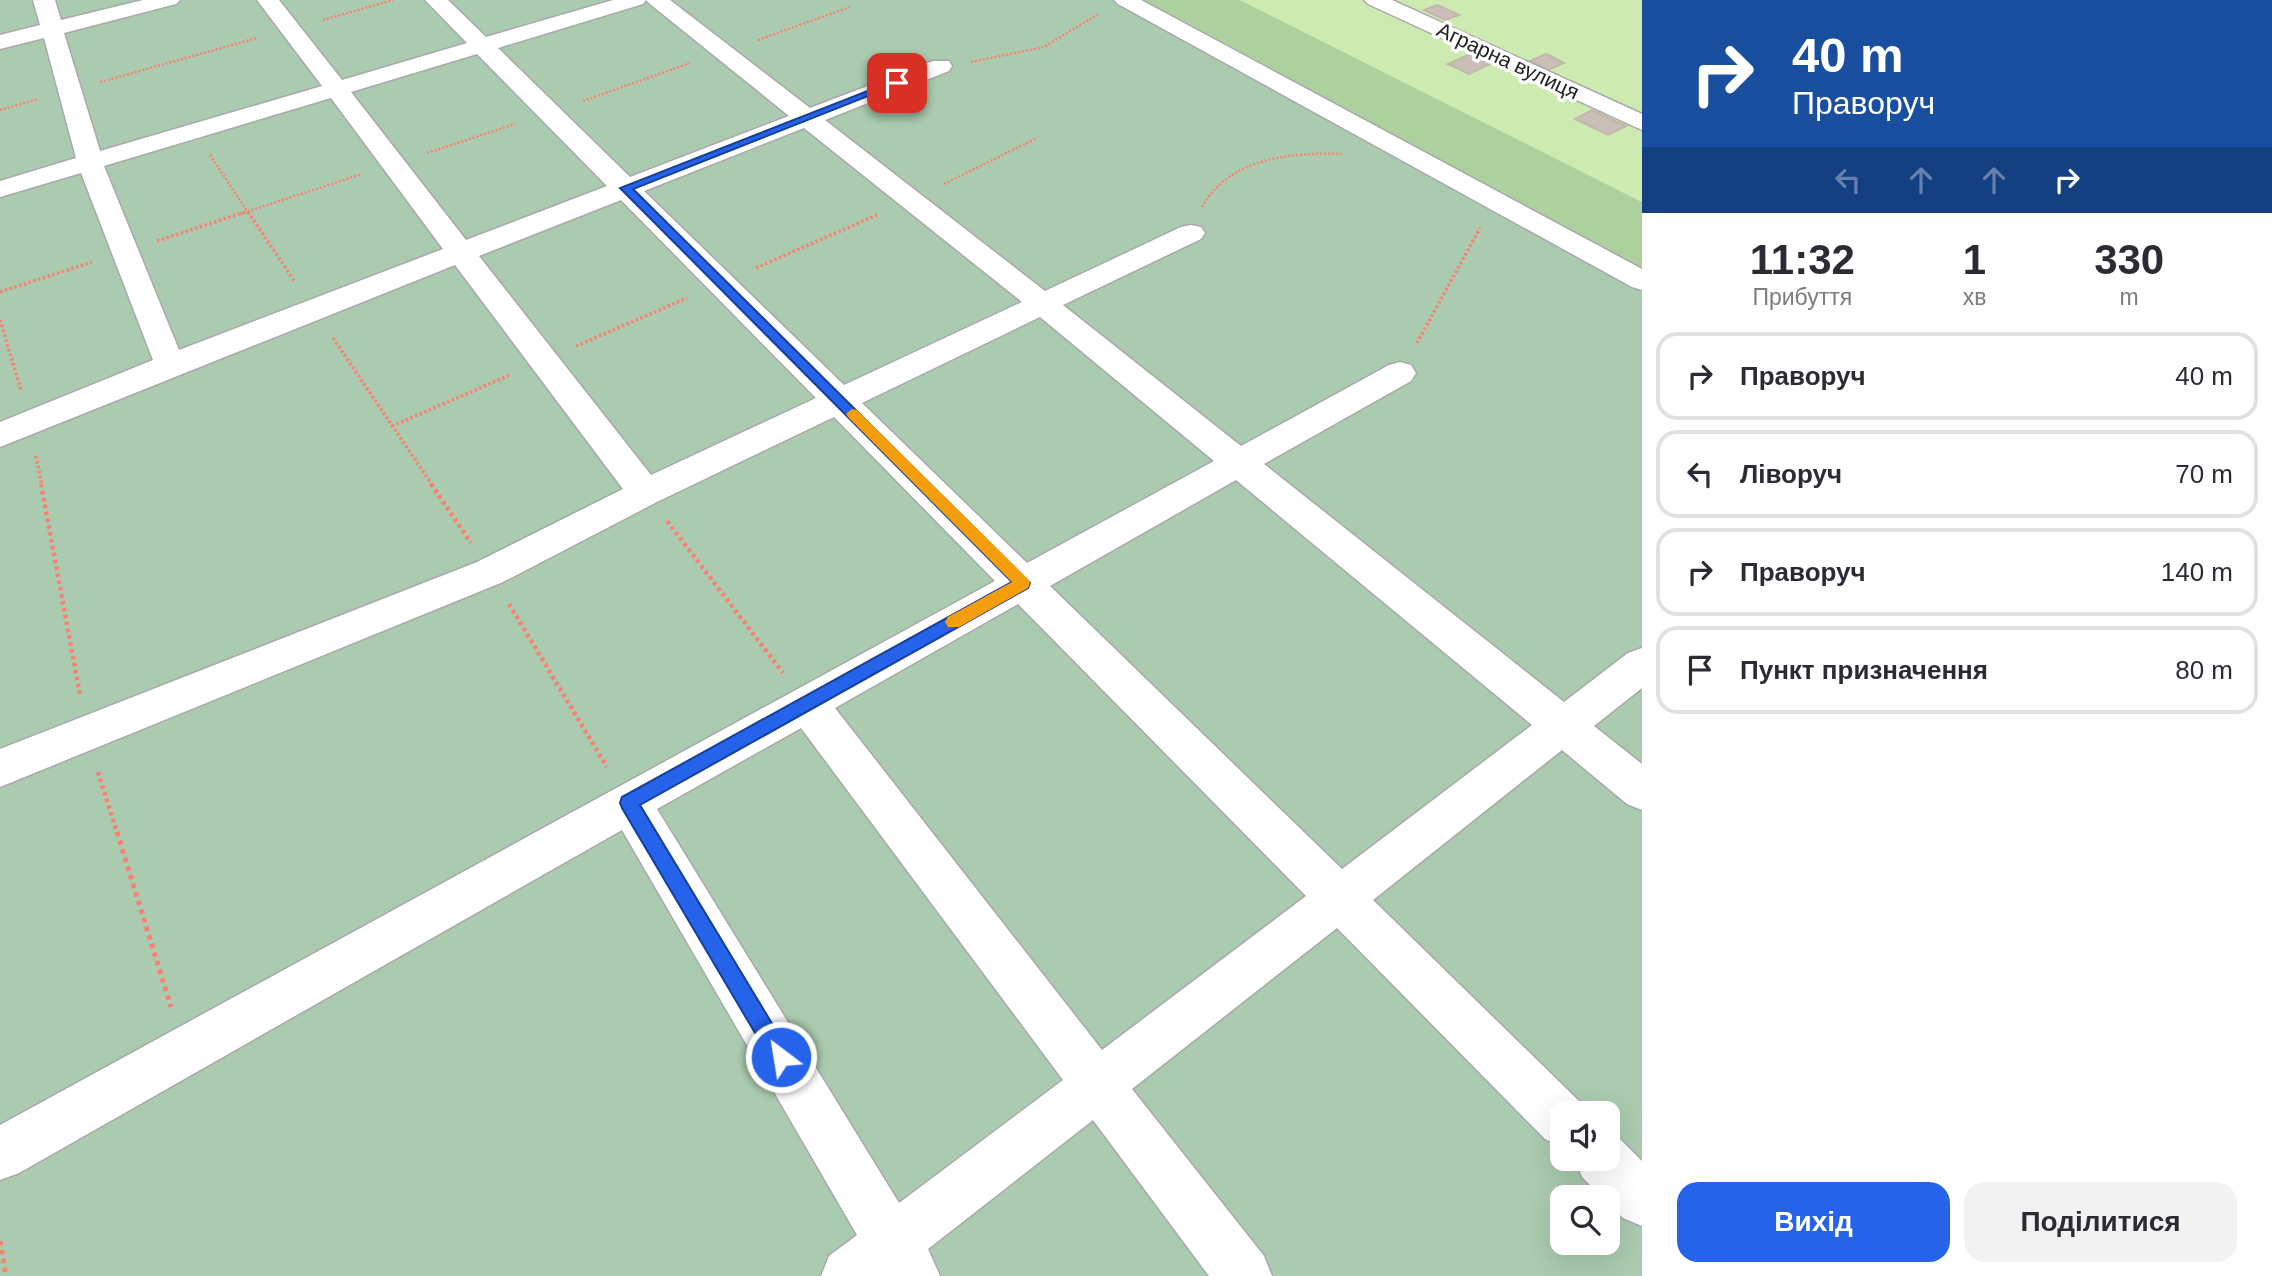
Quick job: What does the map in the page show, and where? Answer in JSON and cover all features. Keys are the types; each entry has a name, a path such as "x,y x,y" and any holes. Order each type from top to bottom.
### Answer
{"lane":[{"path":"44,0 90,162 170,365"},
{"path":"0,42 169,0"},
{"path":"268,0 645,493"},
{"path":"436,0 1550,1108"},
{"path":"0,189 636,0"},
{"path":"657,0 1043,304 1642,790"},
{"path":"1125,0 1642,281"},
{"name":"Аграрна вулиця","path":"1375,0 1642,123"},
{"path":"0,435 170,365 941,66"},
{"path":"0,768 490,572 645,493 1191,233"},
{"path":"0,1154 1400,373"},
{"path":"849,1276 902,1259 1098,1084 1642,666"},
{"path":"807,704 1244,1276"},
{"path":"629,803 902,1259"},
{"path":"1614,1171 1642,1199"}],"path":[{"path":"0,110 393,0"},
{"path":"941,66 1011,56 1044,47 1102,12"},
{"path":"194,131 490,572 629,803"},
{"path":"1191,233 1206,195 1232,174 1261,161 1310,154 1339,154 1382,162 1412,156"},
{"path":"1400,373 1486,216 1501,205"},
{"path":"0,320 30,423 86,733 185,1051"},
{"path":"645,493 807,704"},
{"path":"0,1241 6,1276"}],"green space":[{"path":"0,0 1125,0 1642,281 1642,1276 0,1276"},
{"path":"1125,0 1240,0 1642,202 1642,281"},
{"path":"1240,0 1642,0 1642,202"}],"building":[{"path":"1437,5 1459,15 1445,20 1424,10"},
{"path":"1470,54 1490,64 1469,74 1448,64"},
{"path":"1546,54 1564,63 1548,70 1530,61"},
{"path":"1592,110 1626,126 1608,135 1575,119"}],"slow traffic":[{"path":"852,414 1023,583 953,622"}],"route":[{"path":"781,1057 629,803 1023,583 625,188 897,83"}]}
